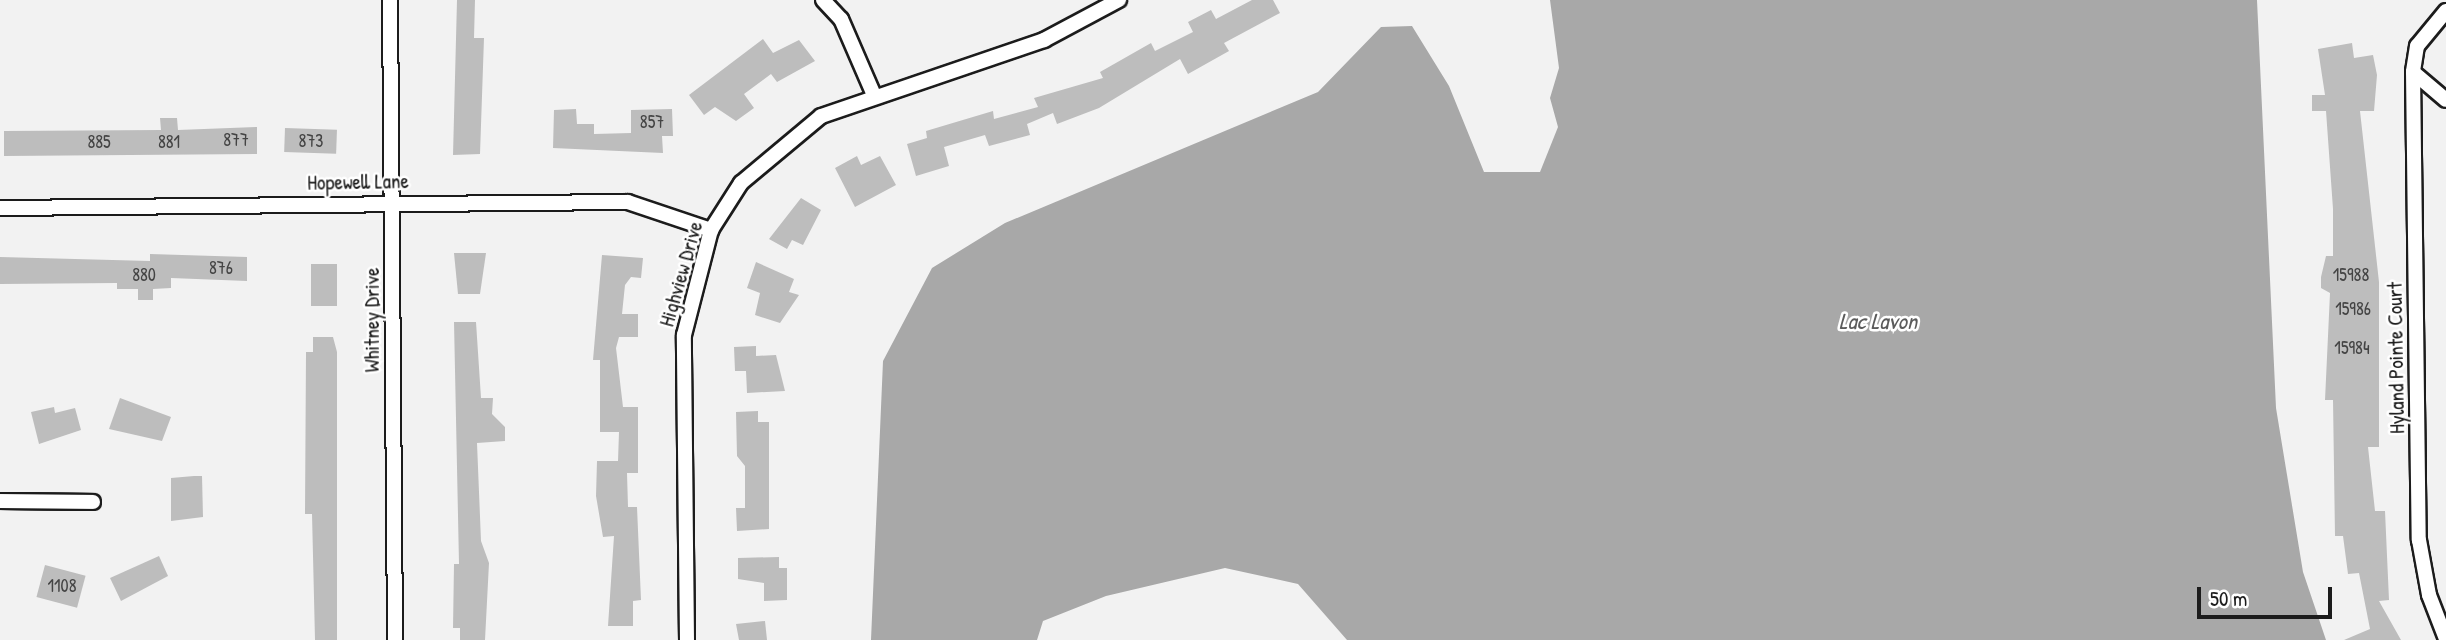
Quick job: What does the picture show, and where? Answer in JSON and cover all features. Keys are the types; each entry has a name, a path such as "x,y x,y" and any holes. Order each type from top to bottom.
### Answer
{"street":[{"name":"Whitney Drive","path":"390,0 395,640"},
{"path":"822,0 841,19 873,93"},
{"name":"Highview Drive","path":"687,640 684,335 711,230 741,183 779,145 821,116 873,93 1044,40 1119,0"},
{"name":"Hyland Pointe Court","path":"2446,11 2417,46 2413,72 2419,540 2429,595 2446,639"},
{"path":"2413,72 2446,100"},
{"name":"Hopewell Lane","path":"0,208 393,202 628,202 711,230"},
{"path":"0,501 93,502"}],"water":[{"name":"Lac Lavon","path":"1550,0 2257,0 2276,408 2303,572 2326,640 1347,640 1298,584 1225,568 1106,596 1043,621 1037,640 871,640 883,361 932,268 1005,223 1318,92 1381,27 1412,26 1449,86 1484,172 1540,172 1558,127 1550,98 1559,68"}],"building":[{"path":"457,0 475,0 474,38 484,38 480,154 453,155"},
{"path":"1252,0 1273,0 1280,13 1224,43 1229,51 1188,74 1180,59 1099,108 1057,124 1053,113 1027,124 1030,135 989,146 985,135 944,147 949,166 916,176 907,144 927,138 926,131 993,111 994,119 1038,107 1034,98 1103,78 1100,72 1151,43 1155,51 1193,32 1188,22 1211,10 1216,19"},
{"path":"763,39 773,53 799,40 815,61 777,82 771,74 744,94 754,108 736,121 715,107 704,115 689,95"},
{"path":"2352,43 2354,58 2373,55 2377,75 2374,111 2360,111 2379,282 2379,447 2368,447 2375,511 2385,511 2389,600 2379,601 2401,640 2344,640 2370,629 2359,573 2348,574 2343,536 2335,536 2333,400 2325,400 2330,293 2321,288 2326,256 2333,256 2333,209 2326,111 2312,111 2312,95 2325,95 2318,49"},
{"path":"576,109 577,124 594,124 594,134 631,133 631,110 672,109 673,136 662,136 663,153 553,148 554,110"},
{"path":"160,118 177,118 178,130 257,127 257,154 4,156 4,131 161,130"},
{"path":"285,128 337,130 336,154 284,152"},
{"path":"857,156 861,165 880,156 896,185 855,207 835,168"},
{"path":"801,198 821,210 803,245 792,240 787,249 769,239"},
{"path":"454,253 486,253 480,294 458,294"},
{"path":"150,254 247,257 247,281 171,278 171,288 153,289 153,300 138,300 138,289 117,289 117,283 0,284 0,257 150,261"},
{"path":"602,255 643,258 641,278 631,277 625,285 622,314 638,314 638,337 619,337 616,348 623,407 638,407 638,473 627,473 628,507 637,507 641,600 633,601 633,626 608,626 614,536 603,537 596,496 597,461 618,461 619,432 600,432 600,360 593,360"},
{"path":"756,262 794,279 789,292 799,295 780,323 755,315 760,293 747,288"},
{"path":"311,264 337,264 337,306 311,306"},
{"path":"454,322 476,322 481,398 493,398 492,414 505,427 505,441 477,443 481,541 489,563 485,640 460,640 460,628 453,628 454,564 459,564"},
{"path":"313,337 333,337 337,352 337,640 315,640 312,514 305,514 306,352 313,352"},
{"path":"756,346 756,356 776,355 785,391 747,393 746,371 735,371 734,347"},
{"path":"120,398 171,417 162,441 109,429"},
{"path":"54,407 55,413 75,408 81,430 39,444 31,412"},
{"path":"758,411 758,422 769,422 769,529 737,531 736,508 745,508 745,466 737,456 736,412"},
{"path":"202,476 203,517 171,521 171,478"},
{"path":"159,556 168,576 121,601 110,578"},
{"path":"779,557 779,568 787,568 787,600 764,601 764,583 738,579 738,558"},
{"path":"45,565 86,576 77,608 36,597"},
{"path":"765,621 767,640 739,640 736,624"}]}
